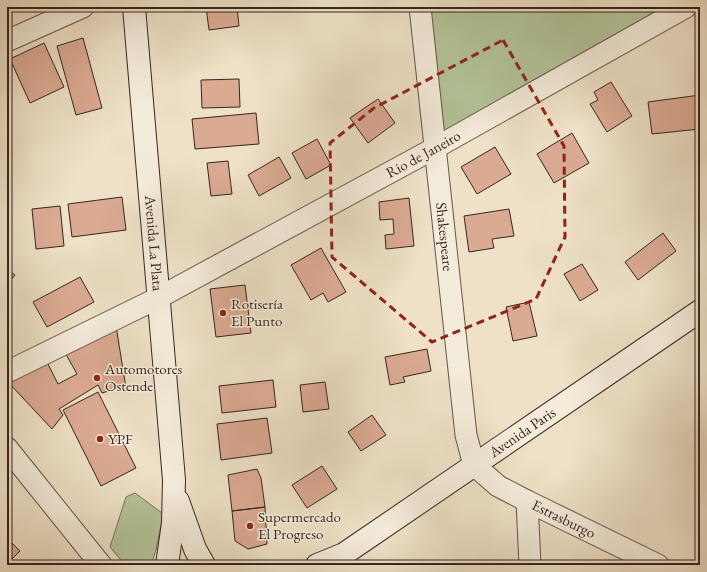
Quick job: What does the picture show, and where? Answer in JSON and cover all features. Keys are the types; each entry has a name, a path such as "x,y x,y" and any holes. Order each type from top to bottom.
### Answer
{"main road":[{"name":"Avenida La Plata","path":"134,7 174,480 173,524 167,565"},
{"name":"Avenida Paris","path":"317,565 340,560 474,465 700,311"},
{"name":"Avenida La Plata","path":"174,480 180,508 195,549 204,565"}],"street":[{"path":"7,41 83,7"},
{"name":"Shakespeare","path":"420,7 466,435 474,465"},
{"name":"Rio de Janeiro","path":"7,372 158,298 435,148 686,7"},
{"path":"7,448 101,565"},
{"name":"Estrasburgo","path":"474,465 498,486 658,565"},
{"path":"526,501 530,565"}],"highlighted area":[{"path":"503,40 564,146 565,237 536,299 432,342 332,257 330,143 374,108"}],"green space":[{"path":"420,7 686,7 435,148"},
{"path":"135,493 162,513 163,516 156,550 151,565 125,565 110,547 126,497"}],"building":[{"path":"206,7 237,7 239,26 209,30"},
{"path":"83,38 102,108 76,115 57,46"},
{"path":"44,43 64,87 30,103 10,59"},
{"path":"239,79 240,107 202,108 201,80"},
{"path":"611,82 632,116 607,132 590,104 598,100 594,92"},
{"path":"700,95 700,129 652,134 648,102"},
{"path":"378,99 395,123 368,143 350,118"},
{"path":"256,113 259,144 195,149 192,119"},
{"path":"572,133 589,163 554,183 537,154"},
{"path":"317,139 331,165 306,179 292,153"},
{"path":"495,147 511,174 477,194 461,167"},
{"path":"279,157 291,178 259,196 248,175"},
{"path":"228,161 232,194 211,196 207,163"},
{"path":"122,197 126,230 72,237 68,204"},
{"path":"409,198 414,246 386,249 385,235 394,234 393,219 380,220 379,202"},
{"path":"60,206 64,246 36,249 32,209"},
{"path":"509,209 514,236 492,239 494,248 469,252 464,216"},
{"path":"663,233 676,251 638,280 625,262"},
{"path":"321,248 346,292 328,302 323,293 311,300 291,265"},
{"path":"582,264 598,290 580,301 564,274"},
{"path":"7,269 15,275 7,285"},
{"path":"80,277 94,302 47,327 33,302"},
{"path":"245,285 251,333 216,337 210,289"},
{"path":"529,302 537,336 513,341 506,307"},
{"name":"Automotores Ostende","path":"116,326 126,388 115,389 102,393 98,385 59,409 63,415 52,429 8,382 47,362 58,384 77,374 63,349"},
{"path":"427,349 431,371 403,377 405,382 390,385 385,357"},
{"path":"273,380 276,407 222,413 219,386"},
{"path":"325,382 329,409 303,412 300,385"},
{"name":"YPF","path":"98,392 136,468 101,486 63,410"},
{"path":"372,415 386,435 361,451 348,432"},
{"path":"267,418 272,453 221,460 217,424"},
{"path":"322,466 337,489 307,508 292,485"},
{"path":"257,469 261,478 265,507 232,511 228,475"},
{"name":"Supermercado El Progreso","path":"265,507 267,544 248,549 235,541 232,511"},
{"path":"7,538 20,551 7,564"}],"place":[{"name":"Rotisería El Punto","path":"223,313"},
{"name":"Automotores Ostende","path":"97,378"},
{"name":"YPF","path":"100,439"},
{"name":"Supermercado El Progreso","path":"250,526"}]}
